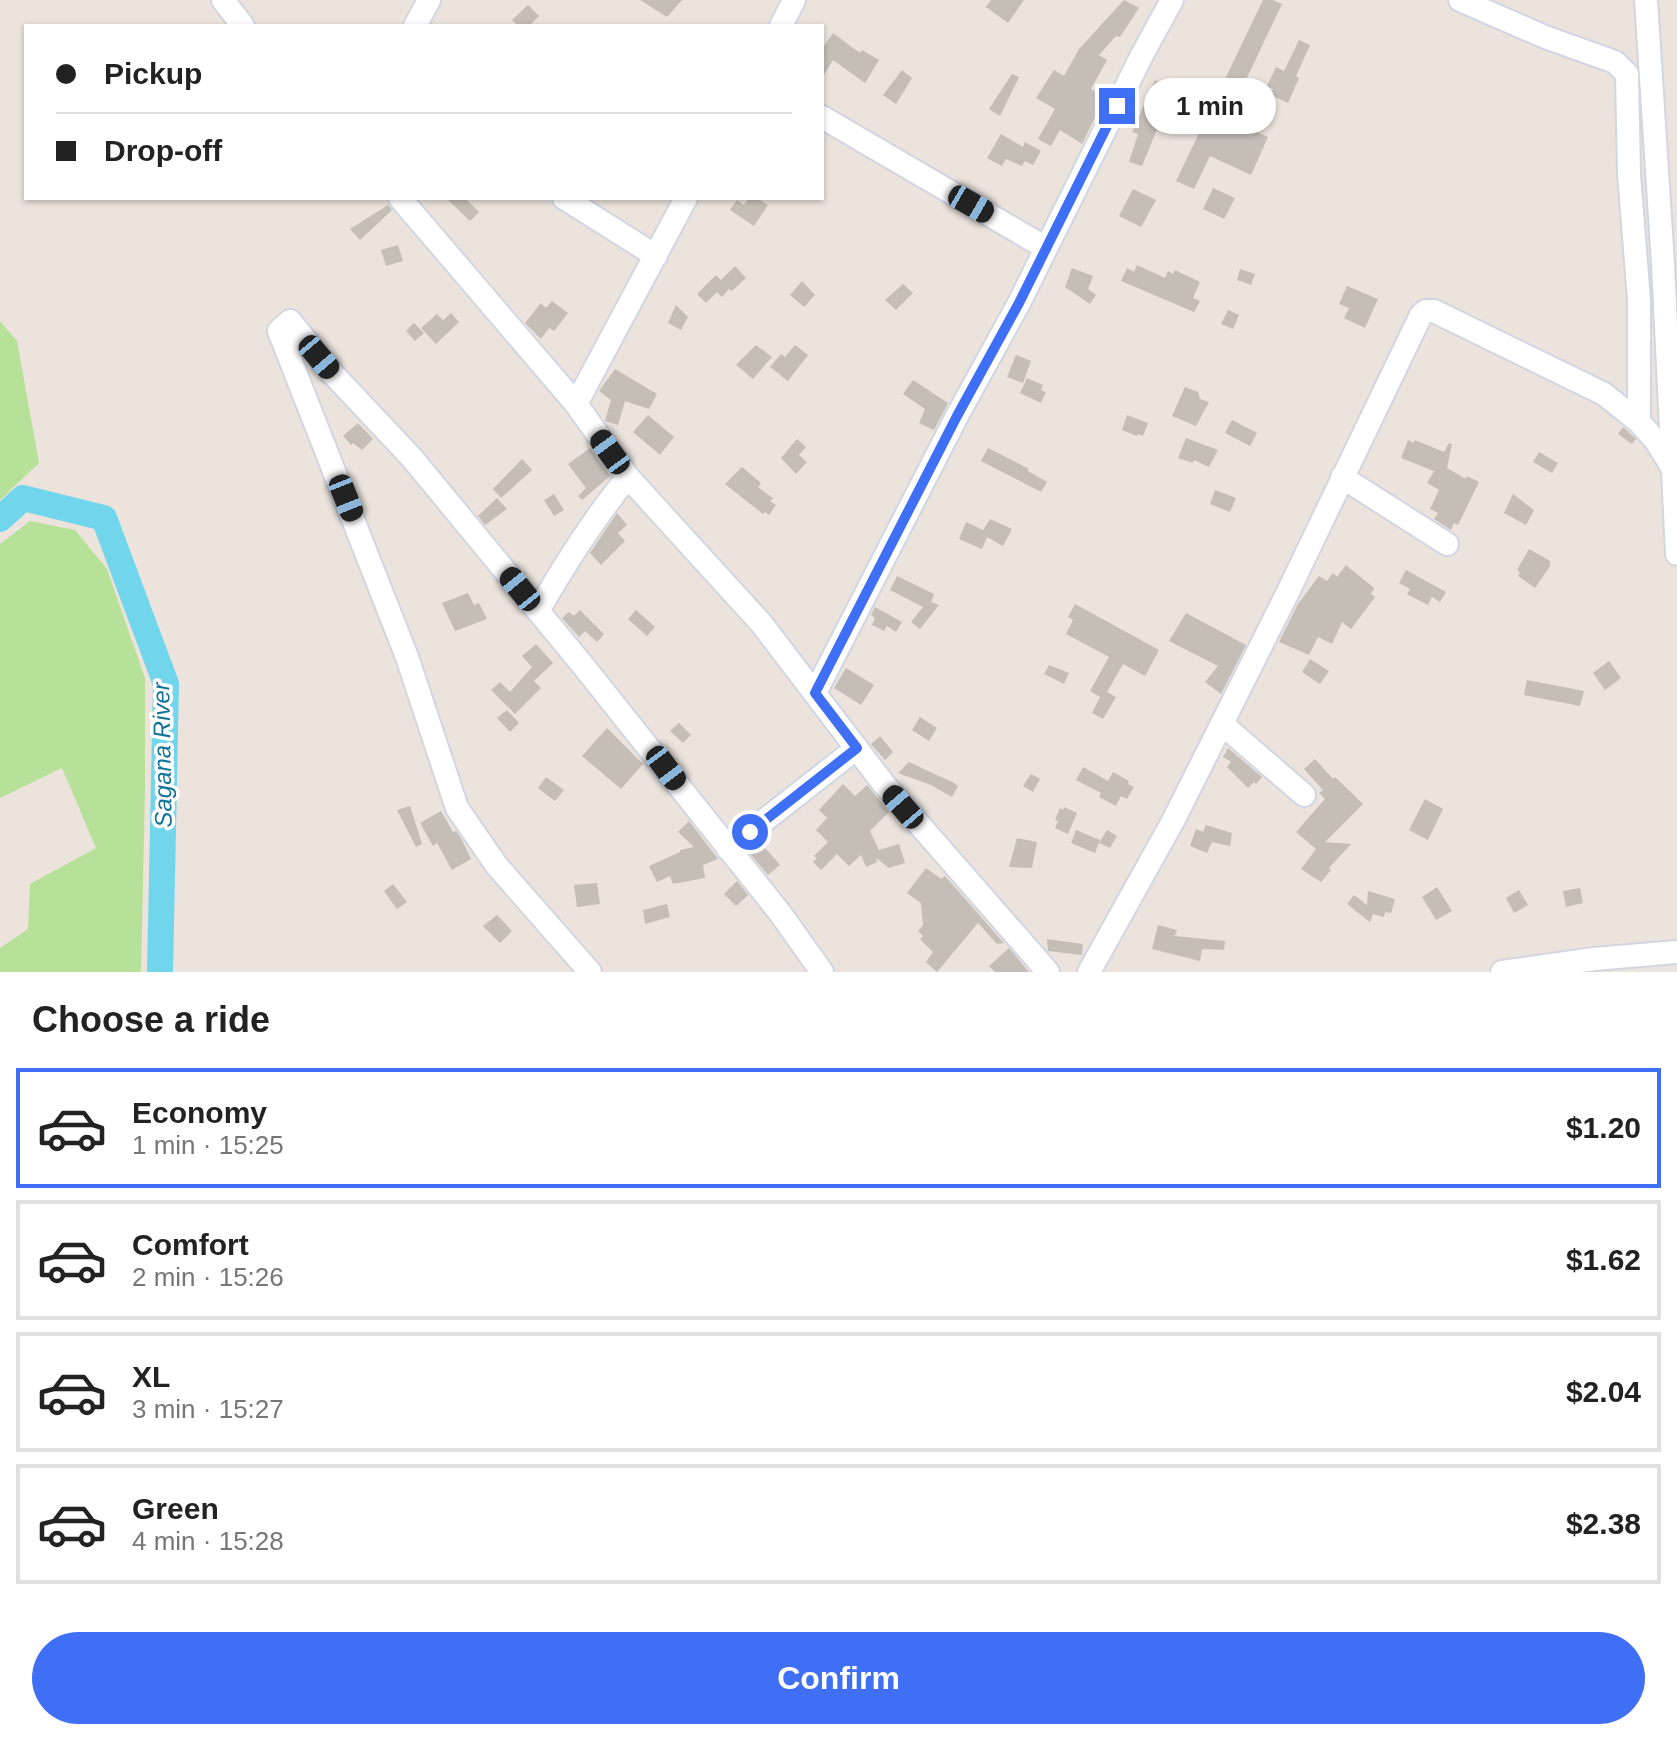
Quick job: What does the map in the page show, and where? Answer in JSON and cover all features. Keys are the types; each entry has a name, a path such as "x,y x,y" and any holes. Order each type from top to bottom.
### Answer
{"street":[{"path":"223,0 241,24"},
{"path":"416,24 429,0"},
{"path":"782,24 794,0"},
{"path":"815,693 957,416 1019,303 1172,0"},
{"path":"1460,0 1545,37 1615,62 1627,74 1629,174 1639,300 1639,422"},
{"path":"1646,0 1670,264 1672,467 1676,491 1677,554"},
{"path":"824,118 1046,248"},
{"path":"402,200 576,404 628,477 761,623 883,783 1048,972"},
{"path":"567,200 656,256"},
{"path":"576,404 685,200"},
{"path":"1089,972 1173,821 1415,322 1426,311 1434,311 1604,394 1639,422 1656,441 1672,467"},
{"path":"590,972 497,866 457,808 407,657 279,331 290,321 333,374 412,458 538,611 780,913 822,972"},
{"path":"538,611 569,557 628,477"},
{"path":"1342,477 1447,544"},
{"path":"1222,724 1304,795"},
{"path":"728,849 857,748"},
{"path":"1502,972 1594,959 1677,952"}],"green space":[{"path":"0,321 17,341 39,463 0,500"},
{"path":"30,521 75,530 107,569 145,678 141,972 0,972 0,948 28,929 30,884 96,848 62,768 0,798 0,544"}],"building":[{"path":"640,0 682,0 667,17"},
{"path":"991,0 1024,0 1008,23 986,7"},
{"path":"1124,0 1139,8 1120,37 1116,36 1099,55 1107,60 1091,89 1105,97 1082,144 1060,130 1051,146 1038,139 1055,109 1036,98 1054,70 1064,76 1079,49"},
{"path":"1263,0 1282,4 1228,118 1268,137 1251,175 1210,156 1194,189 1176,181"},
{"path":"528,5 539,16 531,24 516,24 512,20"},
{"path":"833,33 860,53 862,50 879,60 865,83 833,60 824,75 824,46"},
{"path":"1299,40 1310,45 1288,103 1271,95 1273,89 1267,86 1276,67 1284,71"},
{"path":"902,70 912,78 896,104 883,95"},
{"path":"1012,74 1019,77 1000,116 989,109"},
{"path":"1155,80 1171,88 1142,166 1129,162 1138,134 1132,132"},
{"path":"1001,134 1023,147 1025,142 1041,151 1033,165 1025,161 1022,166 1006,159 1002,166 987,158"},
{"path":"1213,188 1235,198 1224,219 1203,209"},
{"path":"1133,189 1156,200 1141,227 1119,216"},
{"path":"448,200 467,200 479,212 470,221"},
{"path":"737,200 744,205 748,200 760,200 768,205 754,226 730,210"},
{"path":"388,205 392,210 360,240 350,229"},
{"path":"398,245 403,261 386,266 381,250"},
{"path":"1137,265 1165,278 1168,271 1173,274 1175,270 1200,282 1193,298 1200,301 1194,312 1121,281 1127,268 1134,272"},
{"path":"735,266 746,278 732,291 729,289 722,297 717,292 706,303 697,294 716,275 721,280"},
{"path":"1072,268 1093,276 1088,289 1096,295 1090,304 1065,287"},
{"path":"1240,269 1255,274 1251,285 1237,280"},
{"path":"802,281 815,295 804,307 790,295"},
{"path":"903,284 913,293 896,310 885,300"},
{"path":"1347,286 1378,299 1365,328 1344,318 1349,308 1339,304"},
{"path":"552,301 568,313 554,331 549,328 541,339 525,323 541,303 546,308"},
{"path":"676,305 688,317 681,330 668,323"},
{"path":"1228,310 1239,315 1233,329 1221,324"},
{"path":"451,313 459,322 436,344 421,328 437,314 443,320"},
{"path":"414,323 424,333 415,341 406,331"},
{"path":"756,345 772,357 753,379 736,365"},
{"path":"795,345 808,355 788,381 770,367 781,354 785,357"},
{"path":"1016,355 1031,361 1023,383 1007,377"},
{"path":"615,369 657,394 649,409 625,401 618,425 605,421 611,400 599,391"},
{"path":"1027,378 1043,385 1041,390 1046,392 1041,403 1020,393"},
{"path":"913,380 948,403 934,430 919,423 925,409 903,394"},
{"path":"1185,387 1198,392 1200,399 1209,402 1196,426 1172,416"},
{"path":"648,415 674,437 660,455 633,432"},
{"path":"1127,415 1148,423 1143,436 1122,430"},
{"path":"1232,420 1257,433 1250,446 1225,433"},
{"path":"358,423 373,439 362,450 353,443 351,445 343,436"},
{"path":"1623,427 1636,439 1632,444 1618,434"},
{"path":"1186,438 1218,450 1209,467 1194,460 1193,463 1178,458"},
{"path":"797,439 806,447 799,455 807,462 796,474 781,458"},
{"path":"1408,440 1444,452 1449,443 1452,444 1447,468 1466,479 1467,476 1479,482 1458,525 1454,523 1451,530 1434,519 1438,513 1430,509 1439,490 1427,483 1434,471 1401,458"},
{"path":"590,448 610,476 582,500 578,496 586,488 568,464"},
{"path":"988,448 1047,482 1041,492 981,461"},
{"path":"1539,452 1558,463 1552,473 1533,462"},
{"path":"522,459 532,470 501,498 493,489"},
{"path":"742,467 761,483 758,487 773,498 770,501 776,505 769,515 763,514 725,484"},
{"path":"1215,490 1236,498 1230,512 1210,504"},
{"path":"554,494 564,510 554,516 544,500"},
{"path":"1513,494 1534,510 1526,525 1504,513"},
{"path":"497,498 507,509 485,525 478,516"},
{"path":"617,513 627,525 618,533 625,541 601,565 590,553"},
{"path":"990,519 1012,529 1003,546 987,537 982,549 959,539 966,522 983,530"},
{"path":"1529,549 1550,561 1550,566 1535,588 1518,576 1520,572 1517,570"},
{"path":"1346,565 1374,588 1371,594 1375,597 1351,629 1342,622 1332,644 1318,637 1309,655 1279,642 1298,604 1319,576 1327,581 1333,573 1337,577"},
{"path":"1406,570 1446,592 1440,602 1432,597 1428,605 1407,594 1410,589 1399,583"},
{"path":"897,576 934,594 931,602 939,605 920,629 911,622 923,607 890,590"},
{"path":"468,593 474,605 479,603 487,619 455,631 442,603"},
{"path":"1075,604 1159,650 1145,676 1123,664 1107,692 1116,697 1103,719 1092,713 1100,697 1090,691 1109,657 1066,634 1073,620 1068,617"},
{"path":"875,607 902,622 896,632 887,626 884,631 872,625 875,618 871,615"},
{"path":"580,610 604,634 597,642 585,631 579,637 562,618 569,612 574,616"},
{"path":"636,610 655,627 647,636 628,619"},
{"path":"1186,613 1246,645 1221,694 1205,682 1218,666 1169,641"},
{"path":"536,644 553,663 534,681 541,688 515,714 491,690 500,682 510,692 532,667 522,656"},
{"path":"1310,659 1329,671 1320,684 1302,672"},
{"path":"1609,661 1621,678 1605,690 1593,673"},
{"path":"1049,665 1069,673 1064,684 1044,674"},
{"path":"846,668 874,685 861,705 834,688"},
{"path":"1527,680 1584,691 1580,706 1524,695"},
{"path":"507,710 519,723 510,732 497,718"},
{"path":"920,717 937,728 929,741 912,730"},
{"path":"679,723 691,735 683,743 670,731"},
{"path":"607,728 643,764 621,789 582,756"},
{"path":"880,736 893,752 885,760 871,744"},
{"path":"1228,748 1262,777 1256,784 1254,782 1248,788 1227,767 1231,762 1223,757"},
{"path":"1315,759 1363,804 1325,842 1351,844 1321,882 1301,869 1316,849 1296,832 1325,799 1319,793 1323,790 1304,769"},
{"path":"909,762 958,786 952,797 931,785 898,773"},
{"path":"1083,767 1108,781 1113,772 1134,787 1127,799 1121,796 1116,806 1099,797 1101,793 1076,780"},
{"path":"1031,774 1040,779 1033,792 1023,786"},
{"path":"546,777 564,790 555,801 538,788"},
{"path":"843,784 855,796 867,785 889,812 870,831 879,850 899,844 905,863 889,868 876,858 877,862 866,867 861,855 849,866 837,854 821,870 813,862 817,858 814,856 828,842 816,830 827,818 819,810"},
{"path":"1425,799 1443,809 1428,840 1409,830"},
{"path":"410,806 422,844 416,847 397,810"},
{"path":"1064,807 1077,813 1068,834 1055,828 1060,808 1063,810"},
{"path":"441,811 453,832 456,831 461,838 471,859 452,870 437,843 433,846 420,823"},
{"path":"689,821 718,859 703,865 705,878 673,884 670,876 657,882 649,866 680,850 694,847 678,832"},
{"path":"1206,825 1232,833 1230,846 1212,842 1207,853 1190,846 1196,829 1203,832"},
{"path":"1076,830 1100,840 1095,853 1071,843"},
{"path":"1107,830 1117,836 1110,848 1099,843"},
{"path":"1017,838 1037,842 1032,868 1009,867"},
{"path":"760,842 780,865 768,875 748,851"},
{"path":"926,868 941,879 945,876 1004,943 997,944 978,923 937,972 926,962 933,952 920,939 923,936 918,931 923,925 921,903 907,893"},
{"path":"737,881 748,895 736,906 724,894"},
{"path":"597,883 600,904 577,907 574,885"},
{"path":"393,884 407,902 397,909 384,891"},
{"path":"1437,887 1452,911 1436,920 1422,897"},
{"path":"1580,888 1583,903 1566,907 1563,891"},
{"path":"1519,890 1528,905 1514,913 1506,898"},
{"path":"1368,891 1395,899 1391,913 1385,912 1384,917 1373,914 1370,922 1347,904 1354,895 1367,905"},
{"path":"667,904 670,917 645,924 643,910"},
{"path":"497,915 512,931 500,943 483,926"},
{"path":"1158,925 1177,930 1175,936 1225,941 1224,950 1202,949 1200,961 1152,949"},
{"path":"1047,939 1083,944 1082,955 1048,951"},
{"path":"1009,948 1029,972 995,972 989,966"}],"waterway":[{"name":"Sagana River","path":"0,519 23,498 104,518 166,684 160,972"}],"route":[{"path":"750,832 857,748 815,693 957,416 1019,303 1117,106"}]}
